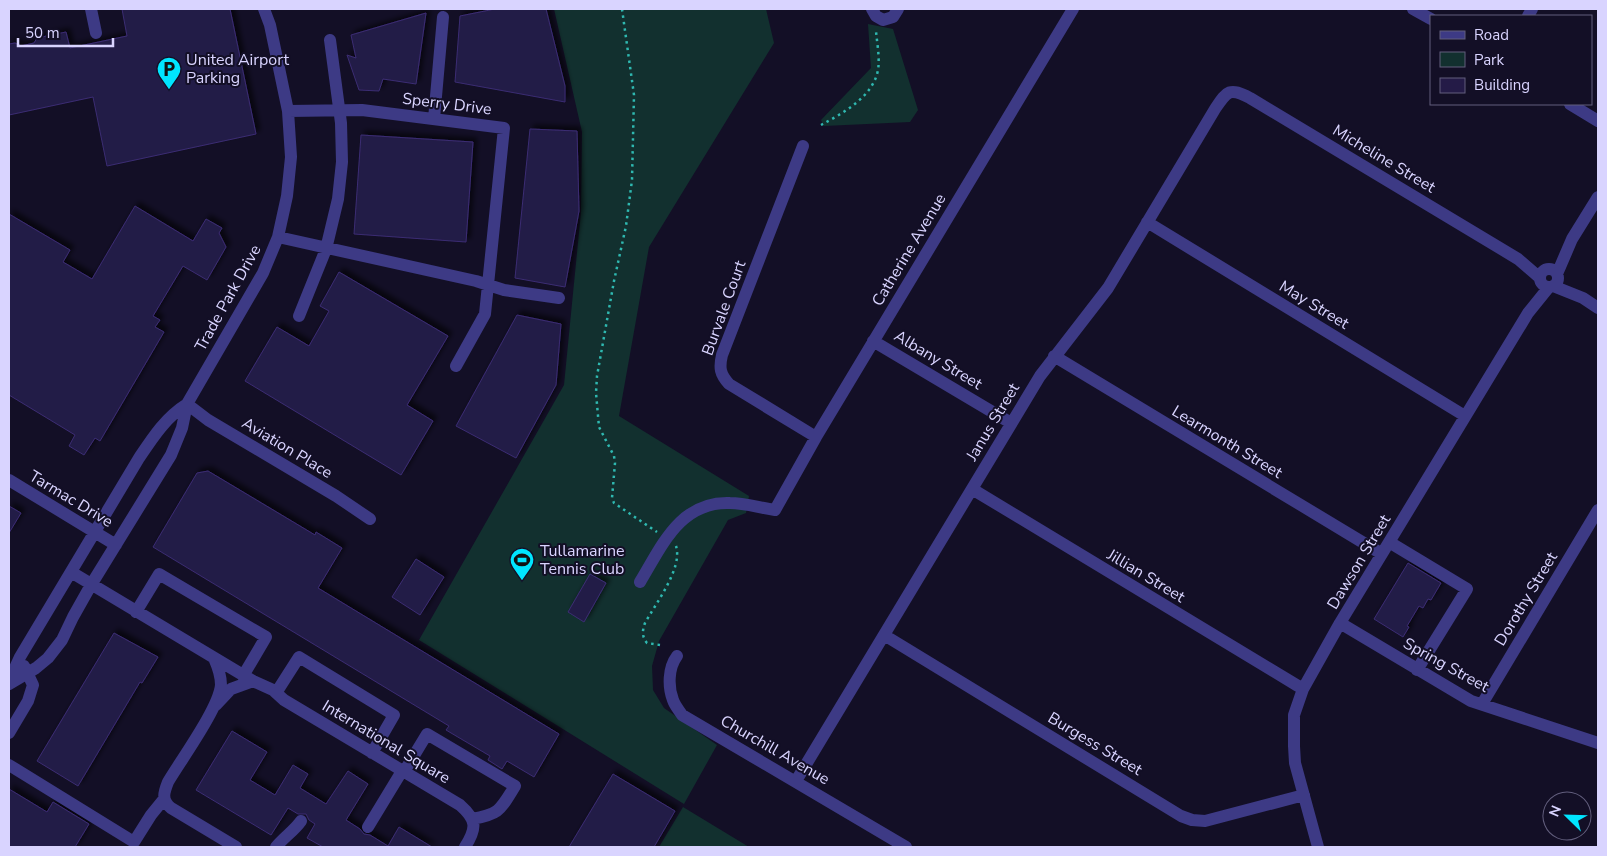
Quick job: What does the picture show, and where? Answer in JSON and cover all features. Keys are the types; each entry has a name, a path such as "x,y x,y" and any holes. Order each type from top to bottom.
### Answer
{"street":[{"path":"91,9 96,33"},
{"name":"Trade Park Drive","path":"9,682 27,673 48,658 62,640 91,585 171,455 182,428 187,404 263,273 278,238 287,196 291,157 288,111 270,25 264,9"},
{"name":"Trade Park Drive","path":"270,9 270,25"},
{"path":"872,9 876,16 883,20 893,17 898,9"},
{"name":"Catherine Avenue","path":"666,538 675,526 686,517 709,506 731,502 775,510 873,341 1073,9"},
{"path":"1413,9 1430,18"},
{"path":"434,119 443,17"},
{"path":"299,316 326,248 338,199 342,162 340,110 330,40"},
{"name":"Janus Street","path":"796,781 1040,376 1108,288 1223,98 1232,91"},
{"name":"Micheline Street","path":"1232,91 1239,92 1250,98 1598,308"},
{"path":"1572,105 1598,121"},
{"name":"Sperry Drive","path":"288,111 362,110 504,128 485,314 456,366"},
{"name":"Burvale Court","path":"803,146 722,355 720,372 729,384 816,437"},
{"name":"Dawson Street","path":"1318,847 1295,763 1294,715 1303,689 1340,623 1598,197"},
{"name":"May Street","path":"1147,222 1466,416"},
{"path":"278,238 489,285 504,290 559,298"},
{"name":"Albany Street","path":"873,341 1011,423"},
{"name":"Learmonth Street","path":"1054,356 1382,554"},
{"name":"Trade Park Drive","path":"9,682 20,657 139,458 160,428 176,411 187,404"},
{"name":"Aviation Place","path":"187,404 208,420 336,496 370,519"},
{"name":"Tarmac Drive","path":"9,480 116,545"},
{"name":"Jillian Street","path":"972,489 1303,689"},
{"name":"Dorothy Street","path":"1482,704 1598,510"},
{"path":"640,582 666,538"},
{"path":"1389,542 1467,589 1417,670"},
{"name":"International Square","path":"71,572 248,678 268,687 284,700 460,805 472,819"},
{"path":"136,612 159,574 266,637 248,678 232,689 214,706"},
{"name":"Spring Street","path":"1340,623 1460,695 1598,743"},
{"name":"Burgess Street","path":"884,635 1181,816 1192,820 1205,821 1304,796"},
{"name":"Churchill Avenue","path":"677,656 670,672 670,690 673,702 682,714 906,847"},
{"path":"9,733 28,701 33,684 20,657"},
{"path":"276,693 299,657 394,715 372,753"},
{"path":"214,658 221,675 220,687 214,706 168,782 164,799 171,808 236,847"},
{"path":"368,827 427,734 515,786 498,812 491,816 472,819 474,830 465,847"},
{"path":"9,765 134,842 151,815 164,799"},
{"path":"276,847 282,839 293,831 301,820"}],"path":[{"path":"622,9 634,95 632,180 626,226 597,376 596,414 601,434 614,456 612,498 614,503 672,541 676,547 677,565 642,631 642,635 647,643 660,646"},
{"path":"821,125 855,104 867,92 875,79 878,70 876,31"}],"green space":[{"path":"554,9 766,9 774,43 649,247 619,416 749,496 746,513 728,520 659,641 652,666 653,690 664,708 717,745 684,804 419,640 564,385 581,212 582,132"},
{"path":"868,24 893,29 918,110 910,122 824,126 821,120 871,68"},
{"path":"683,807 749,847 659,847"}],"building":[{"name":"United Airport Parking","path":"122,9 230,9 256,134 107,166 93,97 9,115 9,44 15,43 21,46 34,43 37,38 66,32 70,48 127,36"},
{"path":"495,9 546,9 565,86 565,102 455,82 460,16"},
{"path":"426,13 416,84 383,79 379,91 359,90 347,55 356,58 351,35"},
{"path":"530,129 577,131 579,211 565,287 515,278"},
{"path":"361,135 473,142 466,242 354,234"},
{"path":"135,206 193,241 206,219 222,228 219,233 226,247 207,280 183,266 153,316 160,320 155,327 164,332 100,441 95,438 84,455 69,446 75,435 9,395 9,214 70,250 63,262 92,279"},
{"path":"339,272 448,336 407,405 433,421 401,475 245,381 277,327 309,346 329,311 320,306"},
{"path":"517,315 561,324 556,385 516,458 456,426"},
{"path":"208,471 315,535 316,532 342,548 318,588 559,734 534,777 507,761 502,769 488,760 490,756 446,730 449,726 153,547 197,473"},
{"path":"9,506 21,513 9,533"},
{"path":"416,559 444,577 420,615 392,597"},
{"path":"1408,563 1441,583 1431,600 1428,599 1423,608 1419,606 1403,637 1374,619"},
{"path":"590,574 606,583 584,622 568,612"},
{"path":"114,633 158,657 142,683 140,682 78,786 37,761"},
{"path":"232,731 267,752 250,780 275,795 293,765 308,774 300,788 326,804 348,771 368,784 346,820 364,834 370,835 388,846 399,827 432,847 323,847 307,838 315,824 309,820 306,814 298,814 288,808 271,835 196,790"},
{"path":"613,774 675,811 654,847 569,847"},
{"path":"9,789 47,812 53,802 89,824 75,847 9,847"}],"place":[{"name":"United Airport Parking","path":"169,90"},
{"name":"Tullamarine Tennis Club","path":"522,581"}]}
